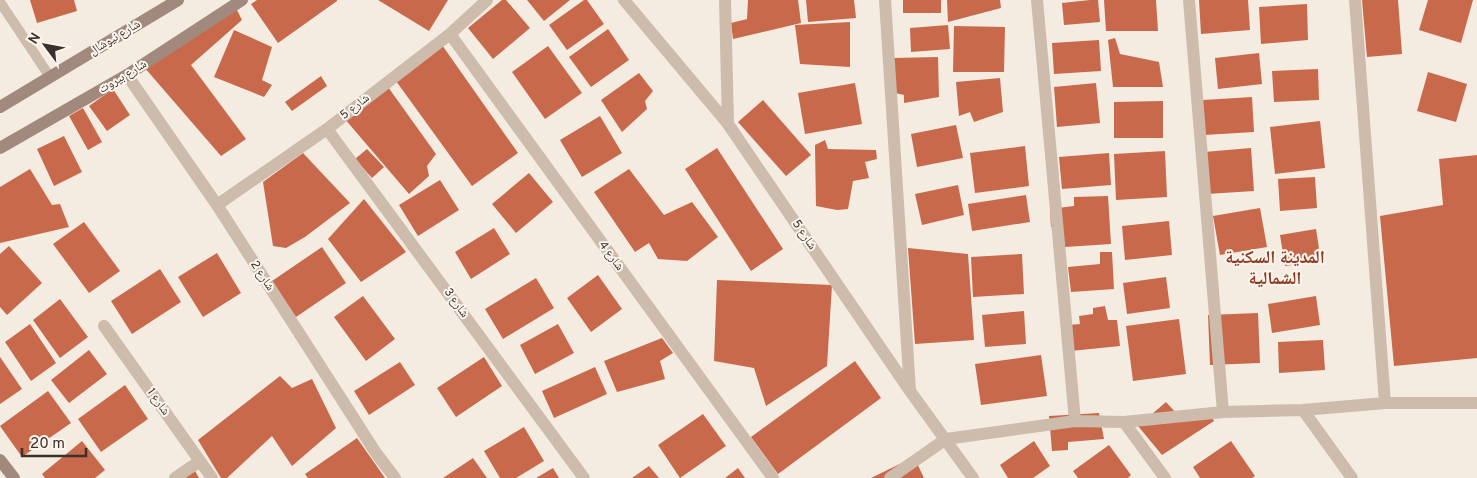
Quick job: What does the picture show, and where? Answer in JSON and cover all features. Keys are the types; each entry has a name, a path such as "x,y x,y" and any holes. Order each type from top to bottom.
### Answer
{"main road":[{"name":"شارع نيوشال","path":"0,107 178,0"},
{"name":"شارع بيروت","path":"0,148 127,75 242,0"},
{"path":"0,460 14,478"}],"street":[{"name":"شارع 5","path":"217,205 328,129 450,34 487,0"},
{"name":"شارع 5","path":"624,0 728,124 910,391 973,478"},
{"path":"725,0 728,124"},
{"path":"885,0 910,391"},
{"path":"1037,0 1074,421"},
{"path":"1189,0 1224,412"},
{"path":"1355,0 1385,403"},
{"name":"شارع 4","path":"450,34 772,478"},
{"name":"شارع 2","path":"127,75 217,205 376,453 395,478"},
{"name":"شارع 3","path":"328,129 584,478"},
{"name":"شارع 1","path":"104,326 212,478"},
{"path":"890,478 946,439 1074,421 1124,422 1224,412 1303,410 1385,403 1477,404"},
{"path":"1303,410 1352,478"},
{"path":"1124,422 1165,478"},
{"path":"175,478 200,461"}],"lane":[{"path":"0,2 50,77"}],"building":[{"path":"30,0 74,0 77,11 37,23"},
{"path":"257,0 337,1 278,43 251,4"},
{"path":"378,0 448,0 429,31"},
{"path":"502,0 506,0 530,28 493,59 468,28"},
{"path":"527,0 570,0 544,21"},
{"path":"584,0 587,0 604,24 567,50 549,25"},
{"path":"748,0 798,0 801,23 733,39 731,23 747,19"},
{"path":"806,0 854,0 856,18 808,22"},
{"path":"903,0 941,0 941,13 903,13"},
{"path":"947,0 1000,0 1001,8 948,22"},
{"path":"1098,0 1100,22 1064,25 1062,3"},
{"path":"1104,0 1156,0 1158,31 1106,31"},
{"path":"1199,0 1248,0 1250,30 1201,34"},
{"path":"1362,0 1398,0 1402,54 1367,57"},
{"path":"1428,0 1473,0 1461,43 1419,30"},
{"path":"1307,4 1308,40 1261,44 1259,7"},
{"path":"236,8 242,20 191,65 246,139 221,156 144,67"},
{"path":"850,22 850,67 800,64 795,25"},
{"path":"948,25 950,49 911,52 910,28"},
{"path":"954,26 1005,27 1004,72 953,72"},
{"path":"608,29 629,60 591,87 569,57"},
{"path":"234,30 272,47 262,80 272,85 264,97 214,77"},
{"path":"1115,38 1120,54 1159,62 1163,87 1113,87 1108,40"},
{"path":"1099,40 1101,71 1054,74 1052,43"},
{"path":"442,45 518,153 472,186 396,81"},
{"path":"548,46 582,93 545,119 512,72"},
{"path":"1259,53 1262,84 1218,89 1215,58"},
{"path":"938,57 939,97 904,103 904,95 895,93 894,58"},
{"path":"1318,69 1319,100 1274,102 1272,71"},
{"path":"1428,72 1467,84 1456,122 1417,111"},
{"path":"639,73 653,91 645,101 647,109 622,132 601,100"},
{"path":"321,76 327,86 292,111 285,102"},
{"path":"1000,78 1003,112 974,122 970,112 959,116 956,82"},
{"path":"855,83 862,124 805,134 798,93"},
{"path":"1096,83 1100,123 1057,127 1054,87"},
{"path":"388,87 436,154 427,166 429,176 409,194 344,118"},
{"path":"113,89 130,115 107,131 89,106"},
{"path":"1252,97 1254,132 1204,135 1203,100"},
{"path":"763,100 811,155 786,176 738,122"},
{"path":"1163,101 1163,138 1114,138 1114,102"},
{"path":"83,108 102,142 88,150 69,116"},
{"path":"600,116 622,153 582,177 560,140"},
{"path":"1320,121 1325,168 1275,174 1270,127"},
{"path":"956,125 963,158 917,167 911,134"},
{"path":"64,136 82,172 54,186 37,149"},
{"path":"825,140 828,149 876,150 877,159 865,162 869,178 853,181 848,209 837,210 816,206 815,145"},
{"path":"1025,146 1029,186 975,193 970,153"},
{"path":"717,148 783,249 751,271 685,169"},
{"path":"1251,148 1254,191 1207,194 1204,152"},
{"path":"367,149 384,167 372,178 355,159"},
{"path":"1165,151 1167,197 1116,200 1114,154"},
{"path":"303,153 350,203 305,237 286,248 273,246 263,182"},
{"path":"1109,153 1111,185 1062,189 1059,157"},
{"path":"1477,155 1477,358 1394,366 1380,216 1443,205 1439,159"},
{"path":"30,169 52,205 60,204 69,227 0,243 0,187"},
{"path":"629,169 664,215 692,202 718,237 687,261 658,259 649,243 635,252 594,192"},
{"path":"529,173 553,202 516,233 492,204"},
{"path":"1315,177 1317,208 1280,211 1278,179"},
{"path":"440,180 459,210 418,236 399,205"},
{"path":"958,185 964,215 922,225 915,194"},
{"path":"1026,195 1030,222 972,231 968,204"},
{"path":"1108,196 1111,244 1065,247 1063,229 1051,227 1050,209 1074,206 1074,197"},
{"path":"364,199 406,252 361,282 328,239"},
{"path":"1260,208 1267,247 1220,255 1213,216"},
{"path":"1169,221 1172,255 1125,260 1122,226"},
{"path":"84,222 120,271 89,293 53,244"},
{"path":"494,228 510,254 471,279 455,252"},
{"path":"1316,229 1321,261 1285,266 1280,235"},
{"path":"9,246 42,283 7,315 0,307 0,254"},
{"path":"322,247 346,283 296,317 272,281"},
{"path":"908,248 968,254 974,340 915,344"},
{"path":"1100,252 1112,252 1114,289 1071,292 1068,267 1100,264"},
{"path":"217,253 241,293 203,317 178,277"},
{"path":"1022,254 1024,294 973,297 971,257"},
{"path":"160,269 181,302 132,334 111,301"},
{"path":"598,275 622,309 591,332 567,298"},
{"path":"1166,277 1170,308 1127,314 1123,283"},
{"path":"536,278 554,308 503,339 485,309"},
{"path":"717,280 832,285 827,366 766,406 754,368 714,361"},
{"path":"363,296 395,339 366,361 334,317"},
{"path":"1316,296 1320,325 1272,333 1268,304"},
{"path":"60,299 88,337 60,358 33,320"},
{"path":"1105,306 1108,320 1117,320 1120,346 1071,351 1068,325 1080,324 1079,316 1093,314 1093,308"},
{"path":"1024,311 1026,344 985,347 982,315"},
{"path":"1258,313 1260,363 1210,365 1208,315"},
{"path":"1179,319 1186,374 1133,381 1126,326"},
{"path":"30,324 56,363 31,381 5,342"},
{"path":"558,324 574,353 535,374 520,345"},
{"path":"662,338 673,353 660,361 665,379 617,392 604,361"},
{"path":"1323,340 1325,370 1279,373 1278,342"},
{"path":"89,350 107,374 69,403 51,380"},
{"path":"1041,355 1047,396 981,405 975,364"},
{"path":"0,357 22,389 0,404"},
{"path":"484,357 502,386 456,417 437,388"},
{"path":"855,361 881,398 778,474 751,437"},
{"path":"400,362 415,385 369,415 354,391"},
{"path":"595,367 607,394 554,418 542,391"},
{"path":"280,376 292,388 312,379 336,428 292,466 272,436 227,478 221,478 198,440"},
{"path":"125,385 148,419 101,452 78,419"},
{"path":"48,391 71,423 22,457 0,426"},
{"path":"1166,402 1177,414 1207,408 1214,421 1162,455 1138,426"},
{"path":"1099,413 1104,439 1068,442 1068,450 1052,451 1049,416"},
{"path":"703,414 726,446 680,478 658,445"},
{"path":"524,427 544,461 516,478 500,478 484,451"},
{"path":"357,438 385,478 308,478 305,474"},
{"path":"82,441 105,470 95,478 45,478 42,474"},
{"path":"1034,441 1050,466 1033,478 1008,478 1000,465"},
{"path":"1231,441 1255,476 1252,478 1200,478 1193,467"},
{"path":"1109,445 1131,475 1128,478 1078,478 1073,471"},
{"path":"914,457 924,478 871,478"},
{"path":"473,458 487,478 443,478"},
{"path":"649,466 659,478 632,478"},
{"path":"553,468 559,478 536,478"},
{"path":"738,468 745,478 725,478"},
{"path":"195,471 199,478 183,478"}],"district":[{"name":"المدينة السكنية الشمالية","path":"1275,268"}]}
